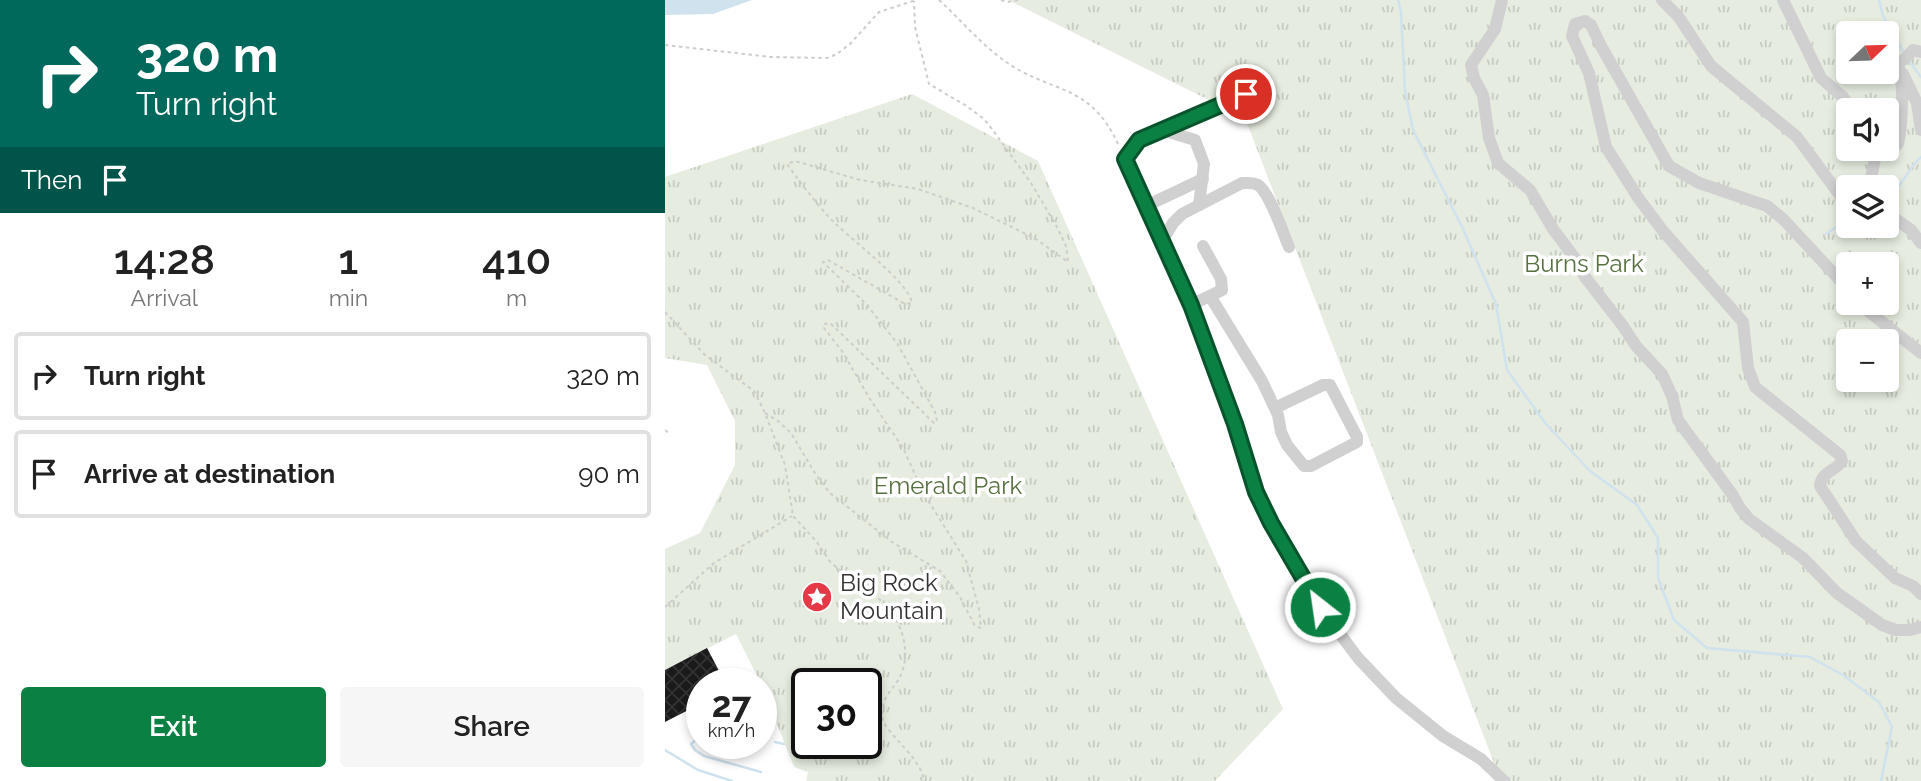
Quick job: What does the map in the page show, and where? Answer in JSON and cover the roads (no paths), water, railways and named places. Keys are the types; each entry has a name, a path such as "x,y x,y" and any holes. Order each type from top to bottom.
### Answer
{"street":[{"path":"1502,0 1495,29 1471,65 1483,95 1489,138 1498,163 1530,190 1553,229 1577,261 1584,277 1636,346 1662,374 1672,396 1678,421 1749,519 1803,558 1837,593 1882,625 1910,631 1921,627"},
{"path":"1662,0 1678,16 1711,66 1797,138 1836,190"},
{"path":"1783,0 1821,78 1844,98"},
{"path":"1836,276 1783,219 1767,206 1699,183 1669,166 1591,25 1585,21 1575,24 1572,36 1589,73 1606,147 1663,231 1743,322 1748,368 1755,387 1840,455 1842,461 1824,476 1820,486 1856,541 1895,578 1913,586 1921,594"},
{"path":"1899,139 1903,77 1898,63 1913,50 1921,52"},
{"path":"1901,71 1917,103 1921,130"},
{"path":"1246,94 1139,140 1125,159 1191,305 1235,424 1256,492 1320,607 1358,658 1396,698 1443,736 1481,760 1504,781"},
{"path":"1162,130 1195,140 1203,164 1199,205"},
{"path":"1146,206 1203,180"},
{"path":"1162,241 1182,214 1242,183 1251,183 1259,186 1265,194 1289,247"},
{"path":"1899,222 1911,230 1921,243"},
{"path":"1191,305 1222,289 1221,279 1203,246"},
{"path":"1210,296 1262,381 1275,408 1287,445 1304,466 1311,466 1357,442 1357,437 1330,385 1323,385 1275,408"},
{"path":"1873,315 1921,353"}],"water":[{"path":"665,0 752,0 713,14 665,15"}],"waterway":[{"path":"1398,0 1405,91 1413,130 1463,229 1496,304 1507,370 1546,424 1590,471 1637,505 1658,538 1658,578 1674,620 1707,648 1810,657 1843,675 1879,702 1892,727 1881,781"},
{"path":"1879,0 1883,16 1904,53"},
{"path":"1910,62 1921,77"},
{"path":"1899,184 1921,157"},
{"path":"1826,234 1836,227"},
{"path":"777,742 784,744"},
{"path":"665,750 698,770 732,781"},
{"path":"715,759 761,772"}],"place":[{"name":"Big Rock Mountain","path":"817,597"}],"park label":[{"name":"Burns Park","path":"1584,264"},
{"name":"Emerald Park","path":"948,486"}]}
